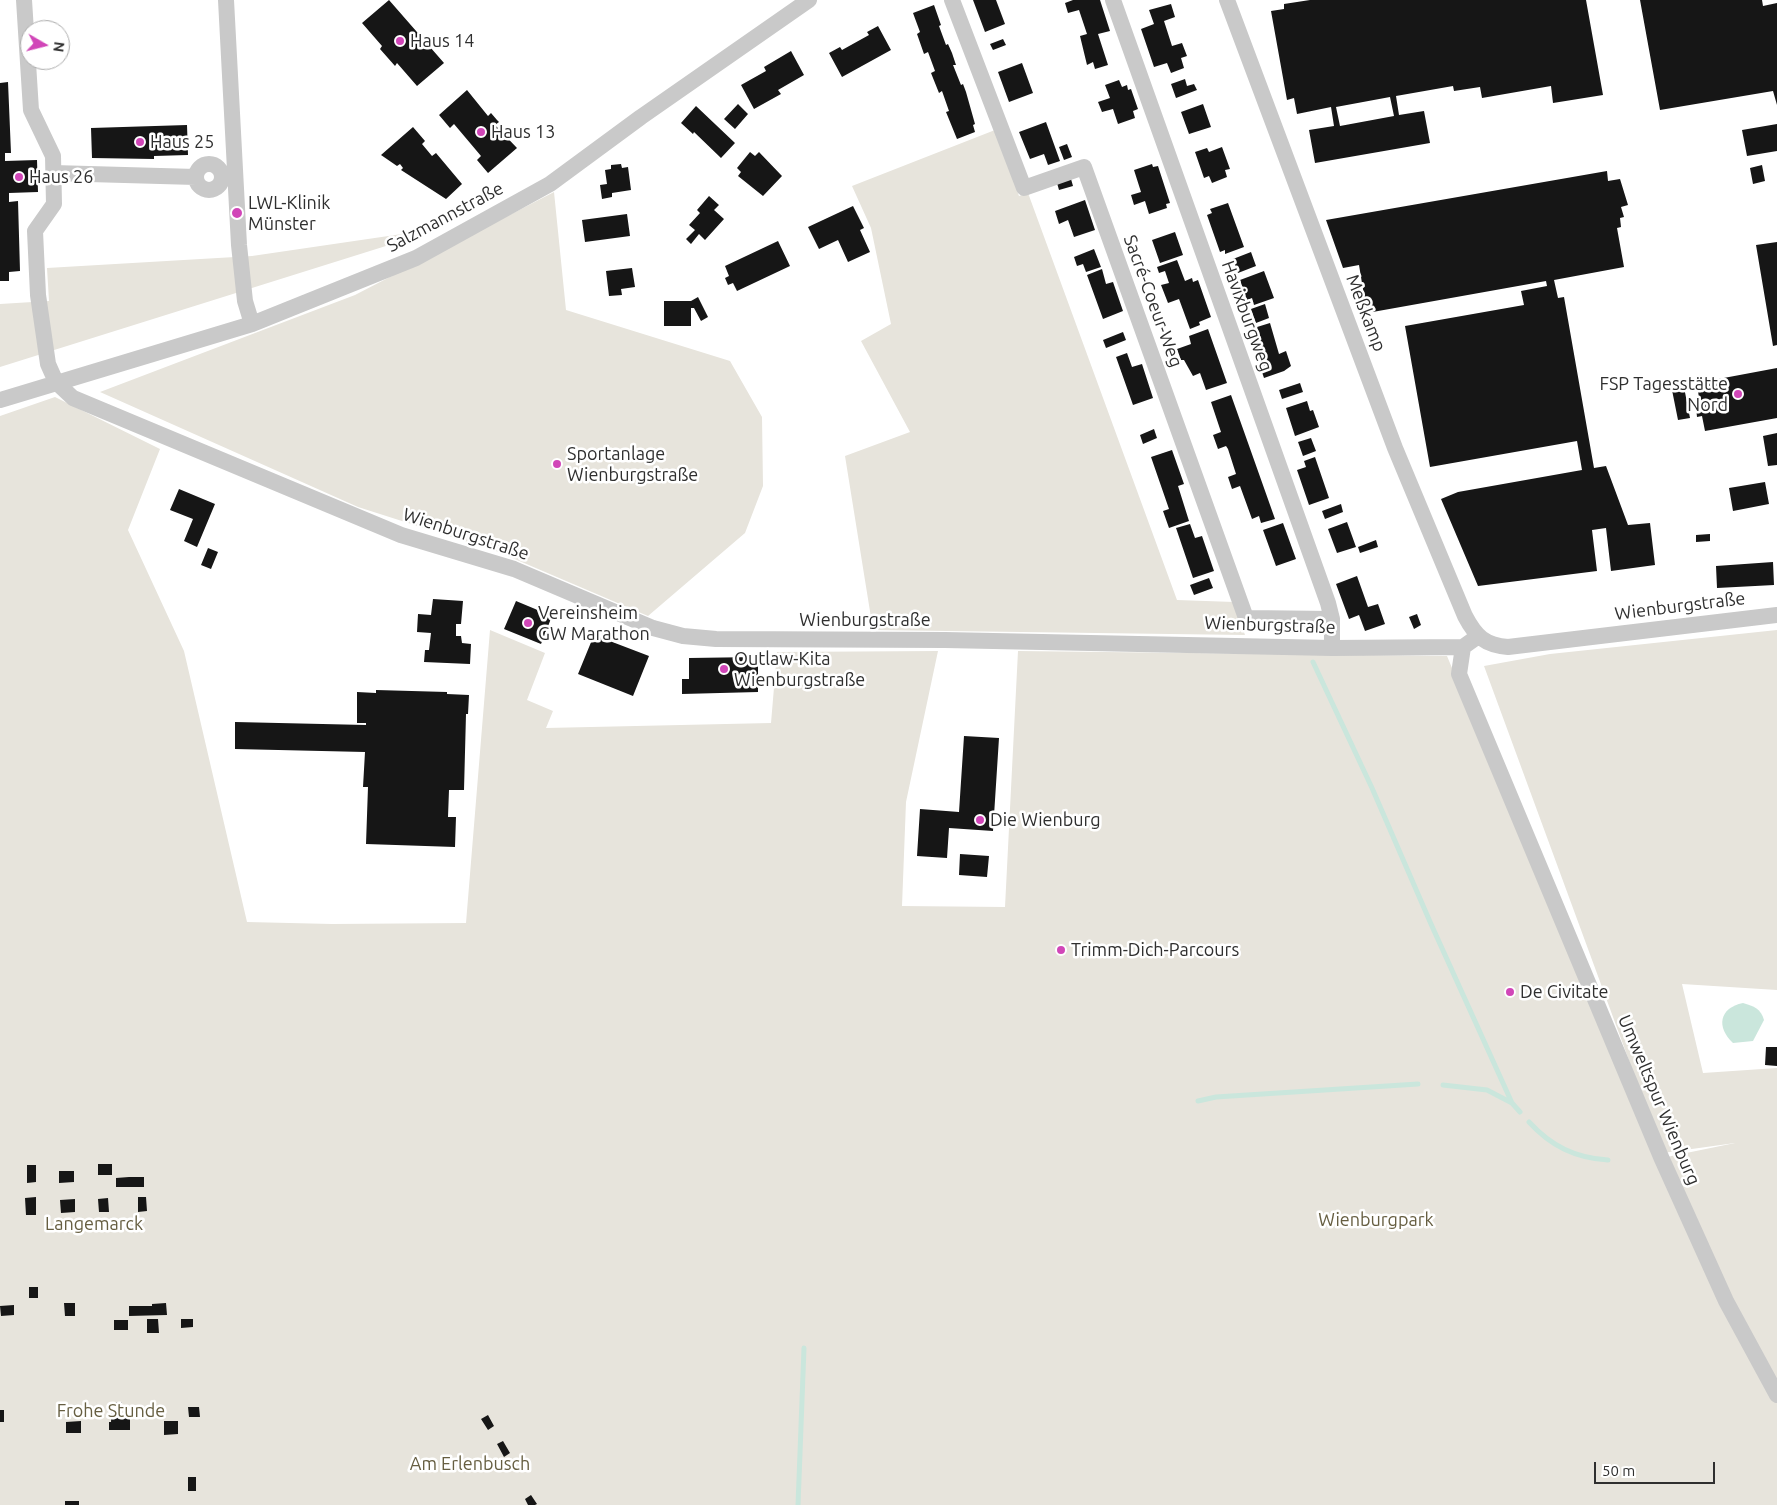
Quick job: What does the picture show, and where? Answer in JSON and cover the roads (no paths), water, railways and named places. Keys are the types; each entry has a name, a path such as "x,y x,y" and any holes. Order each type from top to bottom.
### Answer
{"street":[{"path":"0,400 56,382 48,364 38,295 36,231 54,204 52,156 31,110 24,0"},
{"path":"226,0 228,177 239,245 245,301 252,324"},
{"name":"Salzmannstraße","path":"56,382 252,324 416,258 550,184 641,117 809,0"},
{"name":"Sacré-Coeur-Weg","path":"952,0 1024,188 1084,167 1246,618 1332,619"},
{"name":"Havixburgweg","path":"1114,0 1325,594 1332,619 1332,648"},
{"name":"Meßkamp","path":"1227,0 1395,448 1465,616 1477,637"},
{"path":"53,174 196,177 199,169 210,164 217,167 228,177"},
{"name":"Wienburgstraße","path":"56,382 72,398 401,535 495,562 550,583 653,628 684,636 716,639 1170,643 1332,648 1463,647"},
{"name":"Wienburgstraße","path":"1477,637 1486,643 1508,647 1777,615"},
{"path":"1463,647 1477,637"},
{"name":"Umweltspur Wienburg","path":"1463,647 1459,674 1578,963 1707,1260 1777,1395"}],"waterway":[{"path":"1313,662 1372,788 1512,1103 1520,1112"},
{"path":"1198,1101 1216,1097 1418,1084"},
{"path":"1443,1085 1487,1090 1512,1103"},
{"path":"1529,1122 1546,1138 1564,1149 1585,1157 1608,1160"},
{"path":"798,1505 804,1348"}],"place":[{"name":"Haus 14","path":"400,41"},
{"name":"Haus 13","path":"481,132"},
{"name":"Haus 25","path":"140,142"},
{"name":"Haus 26","path":"19,177"},
{"name":"LWL-Klinik Münster","path":"237,213"},
{"name":"FSP Tagesstätte Nord","path":"1738,394"},
{"name":"Sportanlage Wienburgstraße","path":"557,464"},
{"name":"Vereinsheim GW Marathon","path":"528,623"},
{"name":"Outlaw-Kita Wienburgstraße","path":"724,669"},
{"name":"Die Wienburg","path":"980,820"},
{"name":"Trimm-Dich-Parcours","path":"1061,950"},
{"name":"De Civitate","path":"1510,992"}],"park label":[{"name":"Wienburgpark","path":"1376,1220"},
{"name":"Langemarck","path":"94,1224"},
{"name":"Frohe Stunde","path":"111,1411"},
{"name":"Am Erlenbusch","path":"470,1464"}]}
